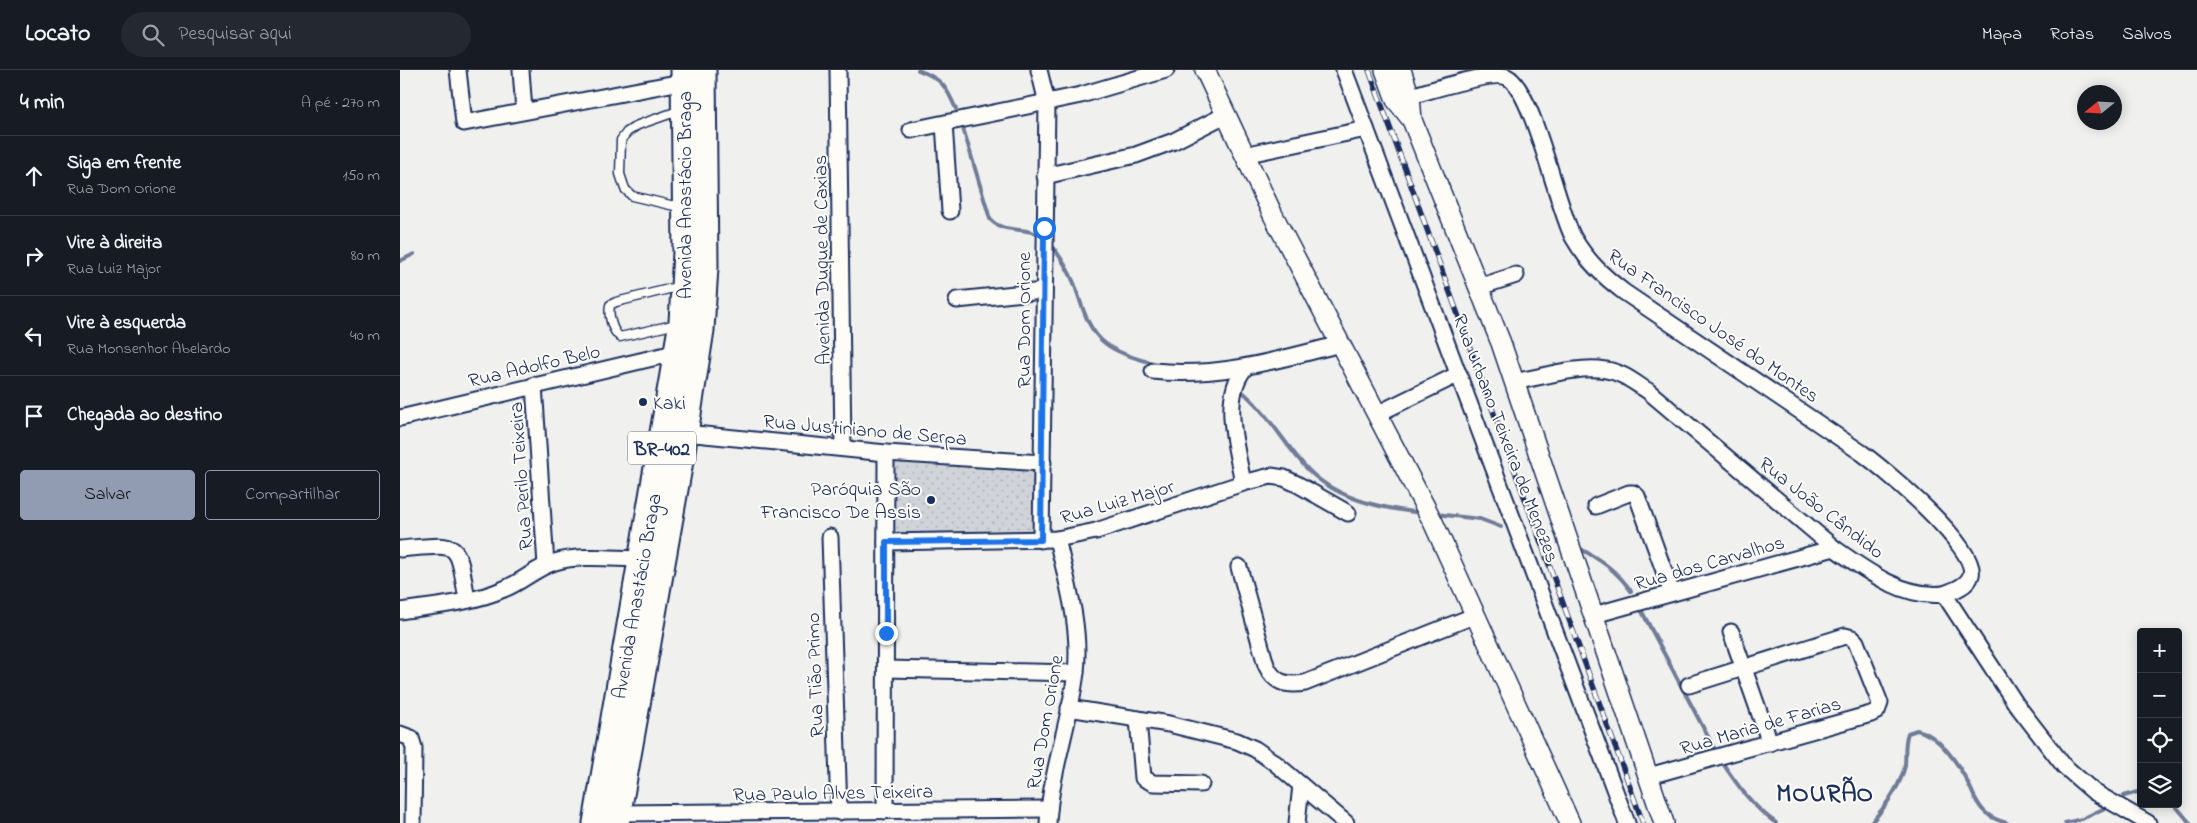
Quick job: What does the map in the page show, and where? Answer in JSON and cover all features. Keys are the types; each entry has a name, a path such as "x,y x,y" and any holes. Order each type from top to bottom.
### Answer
{"main road":[{"name":"Avenida Anastácio Braga","path":"610,820 684,433 704,301 692,222 685,108 694,75"},
{"name":"Avenida Anastácio Braga","path":"610,820 642,559 682,322 692,222 694,75"}],"street":[{"path":"458,70 464,123 694,75"},
{"path":"521,70 524,111"},
{"name":"Avenida Duque de Caxias","path":"838,70 843,448"},
{"name":"Rua Dom Orione","path":"1040,70 1047,103 1041,540"},
{"path":"912,130 1047,103 1120,85 1166,70"},
{"path":"1205,70 1244,155 1433,522 1570,823"},
{"name":"Rua Urbano Teixeira de Menezes","path":"1344,70 1627,823"},
{"name":"Rua Urbano Teixeira de Menezes","path":"1385,70 1403,98 1479,286 1514,382 1664,823"},
{"name":"Rua Urbano Teixeira de Menezes","path":"1400,70 1403,98"},
{"name":"Rua Francisco José do Montes","path":"1403,98 1485,77 1506,77 1514,82 1528,107 1572,235 1588,262 1624,292 1862,453 1897,480 1960,545 1972,567 1971,576 1967,582 1944,594"},
{"path":"1045,176 1136,155 1174,141 1225,115"},
{"path":"944,124 950,211"},
{"path":"1244,155 1366,129"},
{"path":"1479,286 1516,275"},
{"path":"956,300 1043,291"},
{"path":"1153,371 1210,373 1245,368 1340,344"},
{"name":"Rua Adolfo Belo","path":"400,418 678,352"},
{"path":"1243,483 1234,429 1232,402 1235,385 1245,368"},
{"name":"Rua João Cândido","path":"1514,382 1585,369 1607,370 1628,378 1648,391 1834,548 1869,571 1904,588 1927,595 1944,594"},
{"path":"1377,414 1459,374"},
{"name":"Rua Perilo Teixeira","path":"534,385 546,565"},
{"name":"Rua Justiniano de Serpa","path":"684,433 886,453 1043,463"},
{"path":"885,811 886,453"},
{"name":"Rua Luiz Major","path":"886,542 1057,539 1096,531 1243,483 1271,476 1284,478 1348,513"},
{"path":"1596,506 1631,493 1637,496 1672,593"},
{"name":"Rua Tião Primo","path":"830,537 839,812"},
{"name":"Rua Dom Orione","path":"1048,816 1055,769 1076,673 1074,616 1057,539"},
{"path":"400,549 442,545 452,548 460,558 467,600"},
{"name":"Rua dos Carvalhos","path":"1594,615 1834,548"},
{"path":"400,611 467,600 504,589 546,565 575,558 642,559"},
{"path":"1239,567 1266,665 1270,673 1282,683 1292,685 1305,683 1476,615"},
{"path":"1944,594 2016,704 2064,766 2094,792 2148,823"},
{"path":"1731,632 1770,743"},
{"name":"Rua Maria de Farias","path":"1649,776 1871,714 1879,707 1879,698 1860,648 1852,638 1839,637 1744,667"},
{"path":"1689,685 1744,667"},
{"path":"886,669 1076,673"},
{"path":"1069,708 1211,733 1237,741 1262,753 1346,823"},
{"path":"1138,719 1143,778 1153,784 1201,784"},
{"path":"405,736 414,748 413,823"},
{"path":"1297,823 1301,785"},
{"name":"Rua Paulo Alves Teixeira","path":"610,820 885,811 1048,816"}],"lane":[{"path":"685,108 638,125 626,132 620,140 620,174 624,189 632,196 692,222"},
{"path":"682,322 620,338 616,334 609,312 610,305 616,302 685,285"}],"shaded area":[{"path":"886,453 1043,463 1041,540 886,542"}],"waterway":[{"path":"918,70 933,77 942,84 956,109"},
{"path":"963,128 990,219 1001,227 1028,231 1041,236"},
{"path":"1050,243 1069,273 1086,317 1099,338 1111,348 1153,363"},
{"path":"400,261 414,254"},
{"path":"1244,393 1253,401 1303,464 1314,476 1327,485 1342,493 1373,504 1421,513"},
{"path":"1436,514 1480,519 1501,527"},
{"path":"1579,548 1608,567 1631,591"},
{"path":"1639,606 1715,750"},
{"path":"1871,823 1896,788 1905,765 1908,733 1917,730 1933,738 1947,751 1959,767 1983,810 1993,818 2007,823"},
{"path":"1722,762 1746,795 1776,823"},
{"path":"2124,796 2137,792"},
{"path":"2065,823 2082,819 2107,807"},
{"path":"2177,808 2190,823"}],"railway":[{"path":"1369,70 1643,823"}],"place":[{"name":"Kaki","path":"643,402"},
{"name":"Paróquia São Francisco De Assis","path":"931,500"}],"district":[{"name":"MOURÃO","path":"1825,792"}],"route":[{"path":"886,633 886,542 1041,540 1044,228"}]}
